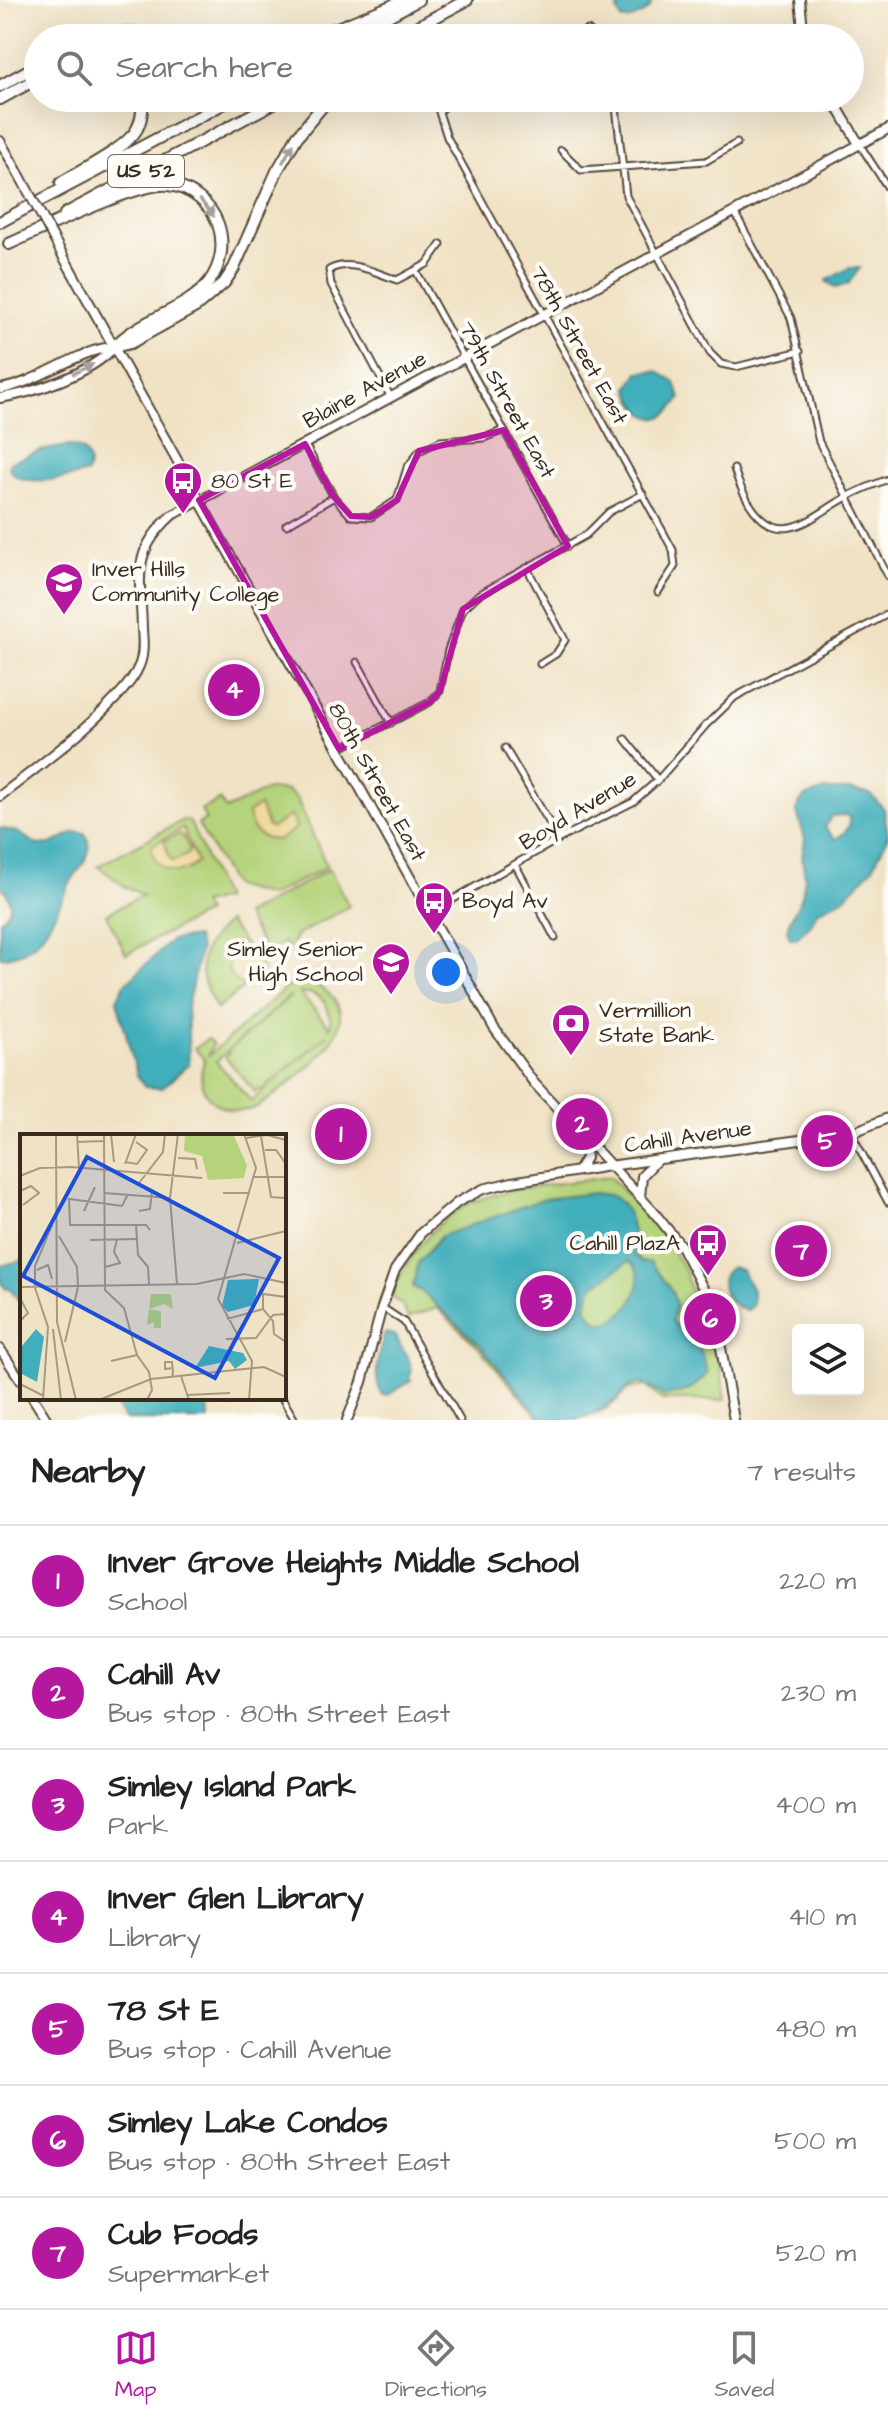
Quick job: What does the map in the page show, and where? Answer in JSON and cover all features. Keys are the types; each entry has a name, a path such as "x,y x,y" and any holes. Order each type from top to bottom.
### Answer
{"highway":[{"path":"347,24 406,0"},
{"path":"373,24 418,0"},
{"path":"422,24 467,0"},
{"path":"429,24 451,8"},
{"path":"0,86 24,73"},
{"path":"0,99 24,86"},
{"path":"0,222 127,141 138,128 142,112"},
{"name":"US 52","path":"0,222 208,112"},
{"name":"US 52","path":"4,246 257,112"},
{"path":"114,347 130,343 197,306 224,283 290,148 318,112"},
{"path":"4,246 144,187 169,185 191,192 208,205 218,223 222,243 211,279 190,298 125,334 114,347"}],"street":[{"path":"800,0 803,24"},
{"name":"78th Street East","path":"439,112 447,137 673,550 675,566 658,592"},
{"path":"616,112 626,196 710,353 721,364 737,367 800,351"},
{"path":"840,112 888,188"},
{"name":"Blaine Avenue","path":"0,796 118,697 131,680 139,666 143,649 140,563 154,532 171,516 888,129"},
{"name":"80th Street East","path":"0,141 494,1028 517,1063 681,1246 707,1296 722,1345 734,1420"},
{"path":"561,150 581,170 706,161 737,143"},
{"path":"734,212 791,318 819,442 888,576"},
{"path":"390,396 331,284 329,270 338,265 359,267 397,280 429,262 441,244"},
{"name":"79th Street East","path":"416,271 568,546"},
{"path":"0,389 40,377 99,347 114,347"},
{"path":"0,398 27,392 73,374 104,359 114,347"},
{"path":"305,444 334,497 351,516 371,517 397,500 407,468 419,451 440,441 484,438 504,430"},
{"path":"734,469 755,511 767,523 780,528 794,527 847,497 888,479"},
{"path":"339,749 430,702 440,691 448,650 463,609 478,595 586,535 609,512 643,494"},
{"path":"286,525 334,497"},
{"path":"527,568 565,640 556,654 540,664"},
{"name":"Boyd Avenue","path":"429,913 559,839 633,802 658,780 735,697 888,614"},
{"path":"357,662 391,723"},
{"path":"625,739 658,780"},
{"path":"505,748 559,839"},
{"path":"516,866 555,938"},
{"name":"Cahill Avenue","path":"347,1420 362,1382 395,1270 421,1233 446,1209 483,1189 609,1166 851,1133 888,1118"},
{"path":"851,1133 888,1202"},
{"path":"578,1171 586,1158 583,1137"},
{"path":"640,1198 642,1176 657,1160"},
{"path":"382,1307 404,1322 460,1420"},
{"path":"0,1349 20,1379"},
{"path":"34,1400 47,1420"},
{"path":"283,1400 295,1420"}],"highlighted area":[{"path":"504,430 568,546 463,609 440,691 430,702 339,749 199,500 305,444 334,497 351,516 371,517 397,500 419,451"}],"green space":[{"path":"268,789 288,791 297,799 327,867 269,896 233,886 198,824 206,820 201,810 220,800 226,810"},
{"path":"183,820 190,822 224,899 202,904 206,913 126,954 106,914 143,895 125,887 98,866"},
{"path":"329,869 349,906 296,936 287,953 285,942 266,952 245,915"},
{"path":"228,922 263,969 217,1009 205,984 202,962 209,942"},
{"path":"302,974 329,993 336,1002 340,1016 337,1031 328,1046 301,1074 259,1106 235,1110 214,1102 202,1084 205,1060 194,1048 208,1039 213,1044 208,1056","holes":["300,993 314,995 324,1002 330,1028","291,996 225,1057 255,1092 261,1091 327,1035 251,1101 216,1061"]},
{"path":"610,1177 658,1228 686,1272 688,1284 710,1328 725,1400 662,1400 646,1386 628,1389 609,1407 589,1416 541,1420 478,1347 437,1308 408,1318 402,1305 391,1297 415,1252 438,1226 465,1206 512,1190"}],"sand":[{"path":"259,806 268,827 272,828 291,815 296,828 279,840 262,837 254,830 248,813"},
{"path":"183,828 197,862 183,871 168,870 157,862 151,846","holes":["179,834 190,850 187,855 173,861 164,841"]},
{"path":"248,950 263,969 244,987 231,977 228,967 234,956"}],"water":[{"path":"631,0 652,0 642,14 622,20 617,10"},
{"path":"849,268 860,268 848,284 836,288 826,281"},
{"path":"657,371 674,381 681,398 667,414 654,418 642,412 629,388 638,372"},
{"path":"68,446 78,448 88,458 87,473 29,480 11,472 9,463 39,451"},
{"path":"825,790 870,794 884,809 888,836 873,868 843,899 817,911 812,923 796,939 790,938 787,930 802,896 805,878 802,856 805,839 796,809 804,797","holes":["831,816 849,817 850,824 835,839 825,828"]},
{"path":"0,828 17,832 38,845 51,844 75,832 84,833 89,853 45,931 26,950 0,957 0,920 8,912 10,903 0,885"},
{"path":"196,937 200,949 187,1007 189,1064 162,1088 145,1087 137,1075 117,1000 124,985 172,940"},
{"path":"593,1193 612,1196 624,1206 633,1231 634,1255 642,1262 650,1262 672,1291 676,1304 672,1321 690,1332 698,1344 708,1373 698,1383 683,1392 663,1396 648,1386 633,1385 615,1400 581,1418 543,1420 480,1345 413,1287 418,1263 441,1236 543,1199","holes":["629,1261 639,1279 637,1290 626,1310 608,1322 596,1320 586,1308 592,1287"]},
{"path":"20,1261 20,1302 0,1280 1,1266"},
{"path":"732,1267 741,1270 753,1292 753,1304 746,1311 733,1303 724,1292 723,1279"},
{"path":"385,1333 394,1335 412,1371 411,1381 388,1395 383,1395 377,1382"},
{"path":"111,1400 208,1400 209,1420 125,1420"}],"place":[{"name":"80 St E","path":"183,515"},
{"name":"Inver Hills Community College","path":"64,616"},
{"name":"Inver Glen Library","path":"234,690"},
{"name":"Boyd Av","path":"434,935"},
{"name":"Simley Senior High School","path":"391,996"},
{"name":"Vermillion State Bank","path":"571,1057"},
{"name":"Cahill Av","path":"582,1124"},
{"name":"Inver Grove Heights Middle School","path":"341,1134"},
{"name":"78 St E","path":"827,1141"},
{"name":"Cub Foods","path":"801,1251"},
{"name":"Cahill PlazA","path":"708,1277"},
{"name":"Simley Island Park","path":"546,1301"},
{"name":"Simley Lake Condos","path":"710,1319"}]}
